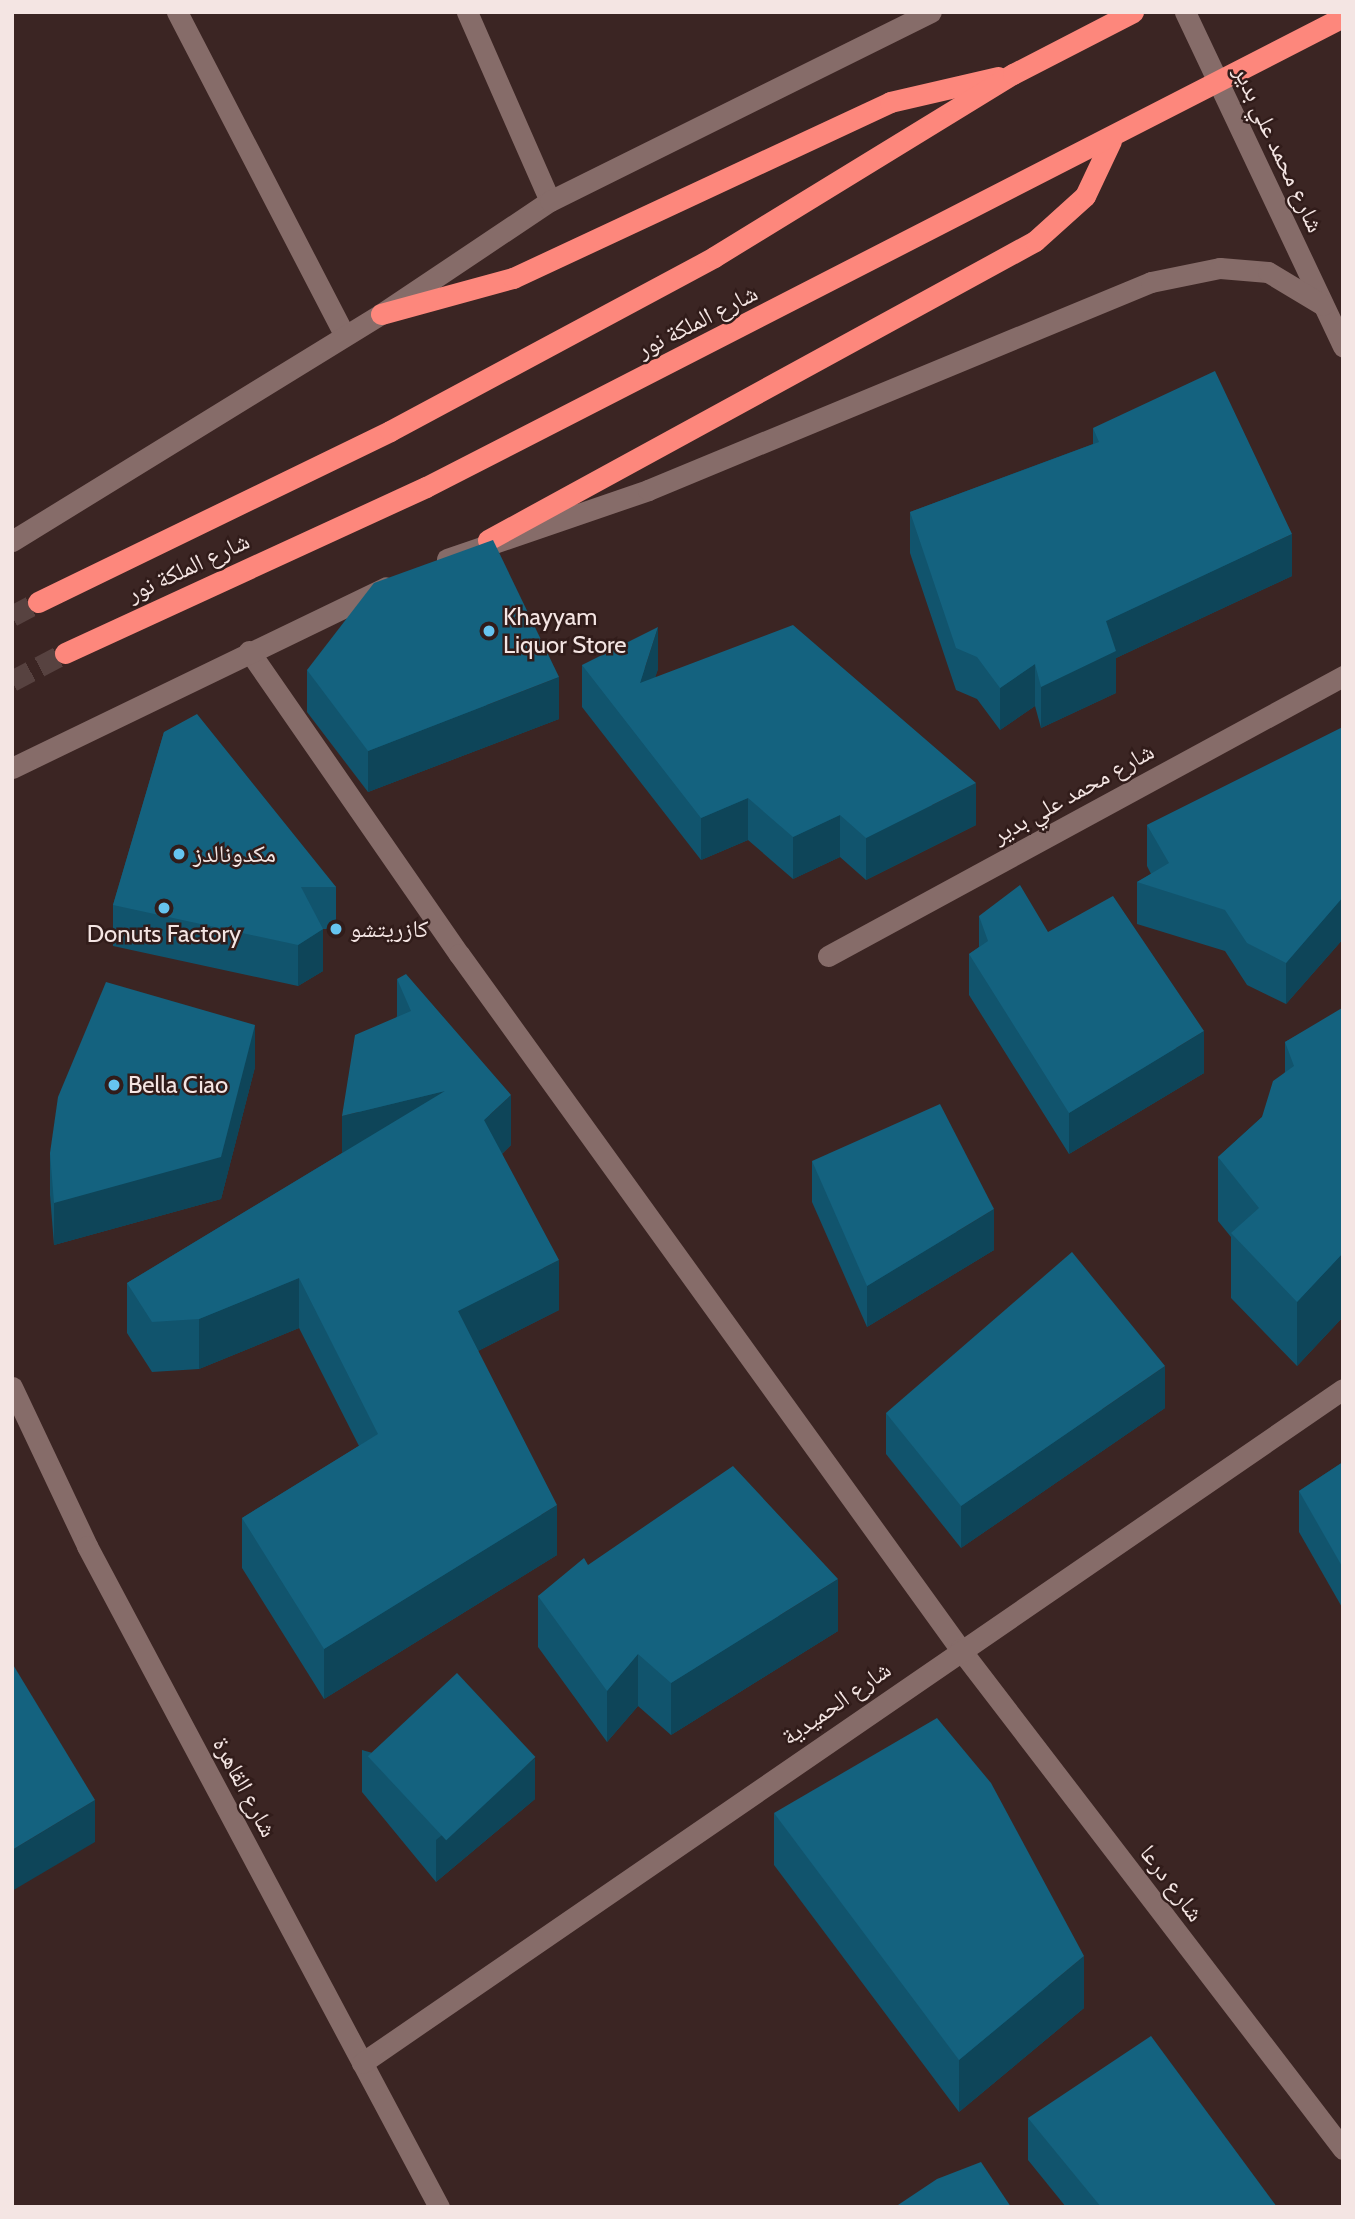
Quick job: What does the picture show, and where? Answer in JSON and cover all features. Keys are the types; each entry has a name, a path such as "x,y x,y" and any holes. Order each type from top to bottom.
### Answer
{"highway":[{"name":"شارع الملكة نور","path":"38,602 390,431 714,257 1013,74 1133,12"},
{"name":"شارع الملكة نور","path":"65,653 426,487 1111,141 1343,17"},
{"path":"381,314 513,278 890,102 1013,74"},
{"path":"488,540 951,291 1055,227 1086,196 1111,141"}],"street":[{"path":"177,12 344,334"},
{"path":"467,12 550,201"},
{"path":"12,541 344,334 381,314 550,201 931,12"},
{"name":"شارع محمد علي بدير","path":"1185,12 1343,347"},
{"path":"12,768 249,651 488,540 648,490 1151,282 1220,268 1268,272 1323,305"},
{"name":"شارع درعا","path":"249,651 960,1649 1343,2148"},
{"name":"شارع محمد علي بدير","path":"828,956 1343,676"},
{"name":"شارع القاهرة","path":"12,1387 87,1546 439,2207"},
{"name":"شارع الحميدية","path":"362,2063 960,1649 1343,1389"}],"building":[{"path":"1215,371 1292,534 1106,621 1116,651 1041,687 1035,664 1000,688 977,657 956,648 910,512 1099,442 1093,428"},
{"path":"493,540 559,677 368,751 307,670 374,583"},
{"path":"793,625 976,783 866,838 840,815 793,837 748,798 701,818 582,665 658,627 640,683"},
{"path":"197,714 336,887 301,887 323,929 298,945 113,905 164,732"},
{"path":"1343,727 1343,897 1286,963 1247,943 1225,910 1137,882 1169,863 1147,825"},
{"path":"1020,885 1048,932 1113,896 1204,1031 1069,1113 969,954 988,941 979,916"},
{"path":"406,974 511,1095 484,1120 559,1260 458,1311 557,1505 324,1649 242,1518 378,1434 299,1278 199,1319 152,1322 127,1283 445,1091 342,1116 355,1035 411,1011 397,979"},
{"path":"106,982 255,1025 221,1157 54,1203 50,1153 58,1097"},
{"path":"1342,1008 1343,1253 1297,1302 1231,1233 1259,1208 1218,1157 1262,1117 1273,1081 1294,1066 1285,1042"},
{"path":"940,1104 994,1209 867,1286 812,1161"},
{"path":"1072,1252 1165,1366 961,1506 886,1413"},
{"path":"1343,1462 1343,1568 1299,1491"},
{"path":"733,1466 838,1579 671,1683 638,1654 607,1691 538,1596 584,1558 588,1565"},
{"path":"12,1663 95,1800 12,1850"},
{"path":"457,1673 535,1757 446,1840 368,1756"},
{"path":"937,1718 991,1783 1084,1956 959,2060 774,1813"},
{"path":"1151,2036 1277,2207 1101,2207 1028,2118"},
{"path":"981,2162 1011,2207 895,2207 937,2179"}],"tunnel":[{"path":"12,616 38,602"},
{"path":"12,681 65,653"}],"place":[{"name":"Khayyam Liquor Store","path":"489,631"},
{"name":"مكدونالدز","path":"179,854"},
{"name":"Donuts Factory","path":"164,908"},
{"name":"كازريتشو","path":"336,929"},
{"name":"Bella Ciao","path":"114,1085"}]}
